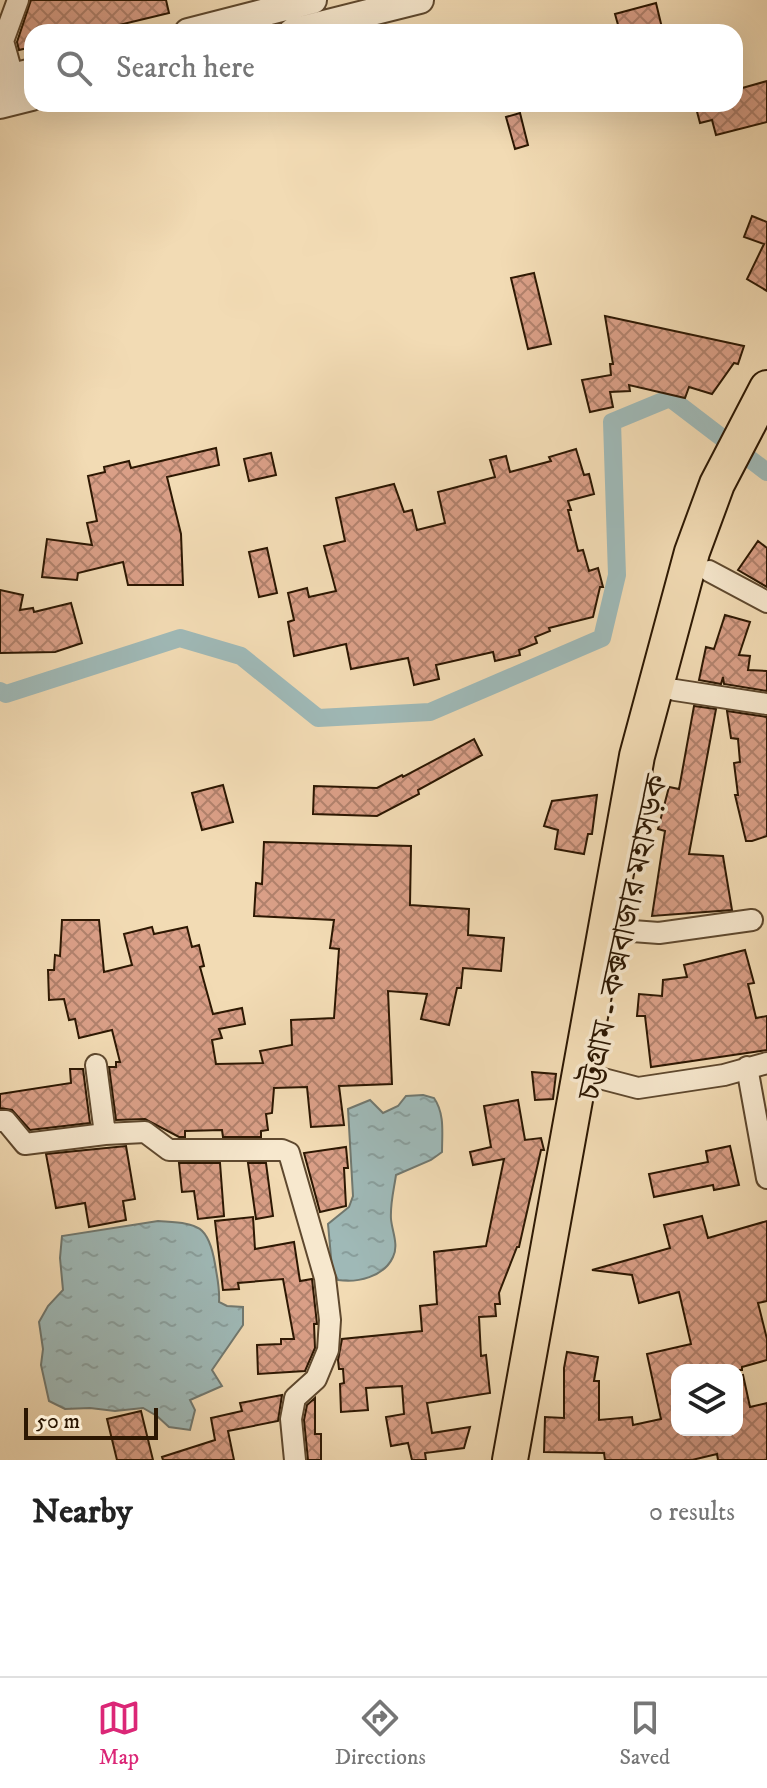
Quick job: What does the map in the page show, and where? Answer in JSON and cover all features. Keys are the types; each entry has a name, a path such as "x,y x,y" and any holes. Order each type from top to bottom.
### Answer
{"highway":[{"path":"510,1460 637,756 692,552 726,485 760,428 767,388"},
{"name":"চট্টগ্রাম - কক্সবাজার মহাসড়ক","path":"526,1460 619,930 675,690 709,571 726,485"}],"street":[{"path":"15,76 3,41 18,0"},
{"path":"219,24 313,0"},
{"path":"324,24 420,0"},
{"path":"0,105 24,99"},
{"path":"709,571 767,602"},
{"path":"675,690 767,704"},
{"path":"619,930 659,933 752,920"},
{"path":"96,1065 105,1134"},
{"path":"592,1076 638,1088 724,1075 757,1065 767,1178"},
{"path":"0,1121 6,1121 25,1144 145,1132 169,1150 282,1150 289,1153 325,1278 330,1320 328,1350 316,1379 295,1398 291,1419 295,1460"}],"water":[{"path":"406,1096 434,1098 440,1111 442,1152 396,1175 391,1213 395,1248 389,1264 369,1277 338,1280 332,1268 328,1224 349,1207 353,1196 348,1109 370,1100 383,1113 398,1106"},
{"path":"158,1221 191,1225 204,1233 212,1250 219,1302 243,1307 243,1325 212,1370 222,1386 190,1400 195,1410 190,1430 169,1427 143,1408 115,1411 65,1409 49,1401 41,1365 43,1349 39,1322 63,1290 60,1258 62,1236"}],"building":[{"path":"31,0 166,0 169,13 123,24 24,24 24,49 19,50 17,42"},
{"path":"656,3 661,24 618,24 615,14"},
{"path":"767,81 767,122 716,135 712,120 700,123 697,112 743,112 743,88"},
{"path":"520,113 528,145 515,149 506,117"},
{"path":"752,216 767,222 767,291 747,279 764,244 744,237"},
{"path":"534,273 551,344 528,349 511,278"},
{"path":"605,316 744,346 738,364 734,363 712,394 689,387 685,398 629,385 630,391 610,392 613,407 590,412 582,380 611,375 610,364 613,364"},
{"path":"216,448 219,465 167,477 181,534 183,585 128,585 123,562 78,573 77,580 42,577 47,539 92,545 87,523 97,521 88,476 105,472 104,467 129,461 131,468"},
{"path":"576,449 584,475 589,474 594,494 568,501 571,510 568,510 578,551 583,550 589,571 598,568 603,587 600,587 593,617 549,628 550,631 535,637 537,643 519,650 520,655 495,661 493,652 436,665 439,679 414,685 408,658 351,669 346,644 294,656 288,622 294,620 288,593 307,588 309,597 336,591 324,546 345,541 336,498 394,484 404,512 412,510 417,530 445,523 438,492 495,477 490,460 506,456 510,472 551,461 549,457"},
{"path":"271,453 276,475 249,481 244,459"},
{"path":"758,541 767,548 767,587 738,570"},
{"path":"267,548 277,593 259,597 249,552"},
{"path":"0,590 23,595 20,610 33,608 34,612 71,603 82,643 55,652 0,653"},
{"path":"725,615 750,622 739,655 750,656 748,670 767,671 767,691 724,684 723,677 721,684 699,680 706,647 714,649"},
{"path":"694,706 716,709 689,854 723,856 732,910 652,916 665,831 658,829 669,787 679,789"},
{"path":"727,711 767,717 767,836 752,841 746,841 735,795 738,795 734,763 740,762 738,739 731,738"},
{"path":"474,739 482,755 377,816 313,814 314,786 377,788"},
{"path":"223,785 233,822 202,830 192,793"},
{"path":"597,795 592,834 588,834 584,854 555,849 558,830 544,826 552,801"},
{"path":"264,842 411,846 410,905 469,909 468,935 504,938 501,971 463,968 461,988 457,988 449,1025 421,1019 427,994 388,991 392,1084 339,1086 344,1125 311,1127 307,1087 274,1088 272,1113 266,1114 268,1130 261,1131 261,1137 223,1137 222,1130 185,1131 185,1137 179,1137 145,1119 116,1120 109,1067 116,1067 116,1062 120,1062 112,1030 79,1038 75,1019 69,1020 64,999 49,1000 48,970 54,970 55,955 60,956 62,920 99,920 104,972 132,965 124,934 152,927 154,934 187,927 192,947 199,945 204,966 200,967 213,1014 242,1008 245,1024 219,1029 222,1038 212,1040 216,1064 263,1063 260,1051 292,1045 291,1020 334,1018 339,949 330,948 334,920 254,916 256,883 262,884"},
{"path":"745,950 754,983 748,984 756,1018 767,1016 767,1050 651,1067 645,1016 637,1016 639,994 662,996 663,980 687,977 684,965"},
{"path":"70,1069 83,1069 90,1123 30,1130 12,1110 0,1108 0,1094 71,1083"},
{"path":"532,1072 556,1074 553,1099 535,1100"},
{"path":"518,1100 525,1140 541,1138 544,1150 541,1150 519,1247 499,1293 500,1304 495,1304 496,1316 479,1317 481,1356 486,1355 490,1393 427,1403 432,1433 470,1427 464,1448 425,1453 426,1460 412,1460 408,1443 391,1446 386,1417 404,1414 402,1386 366,1388 368,1410 341,1412 340,1384 344,1383 343,1369 339,1369 338,1360 342,1339 422,1331 420,1306 437,1304 434,1252 486,1246 504,1159 473,1165 470,1152 491,1147 484,1106"},
{"path":"126,1146 135,1199 123,1201 126,1220 89,1227 85,1203 56,1208 46,1154"},
{"path":"730,1146 739,1185 714,1190 713,1185 654,1197 649,1174 708,1162 706,1151"},
{"path":"346,1147 346,1206 320,1212 304,1153"},
{"path":"179,1163 220,1163 224,1216 198,1219 194,1191 182,1192"},
{"path":"248,1163 266,1163 273,1216 256,1219"},
{"path":"702,1216 708,1238 767,1221 767,1301 758,1303 767,1339 767,1360 743,1367 743,1364 671,1364 671,1436 743,1436 743,1375 750,1407 767,1403 767,1460 718,1460 717,1454 692,1460 605,1460 604,1453 544,1452 545,1417 564,1418 567,1352 598,1357 594,1381 599,1381 599,1420 632,1417 633,1425 661,1419 647,1354 691,1344 679,1292 639,1303 632,1275 592,1270 670,1248 664,1225"},
{"path":"253,1217 255,1249 294,1242 300,1281 312,1279 317,1324 314,1324 315,1348 305,1371 258,1374 257,1345 281,1344 281,1339 294,1339 283,1279 238,1283 239,1289 223,1290 215,1221"},
{"path":"282,1395 278,1421 228,1431 234,1460 163,1460 162,1457 215,1440 211,1418 242,1411 240,1403"},
{"path":"315,1398 315,1434 321,1434 321,1460 308,1460 304,1420 307,1405"},
{"path":"141,1411 153,1460 117,1460 107,1419"}],"waterway":[{"path":"0,691 6,694 180,638 241,656 318,718 430,712 602,638 617,575 612,422 670,398 767,472"}]}
